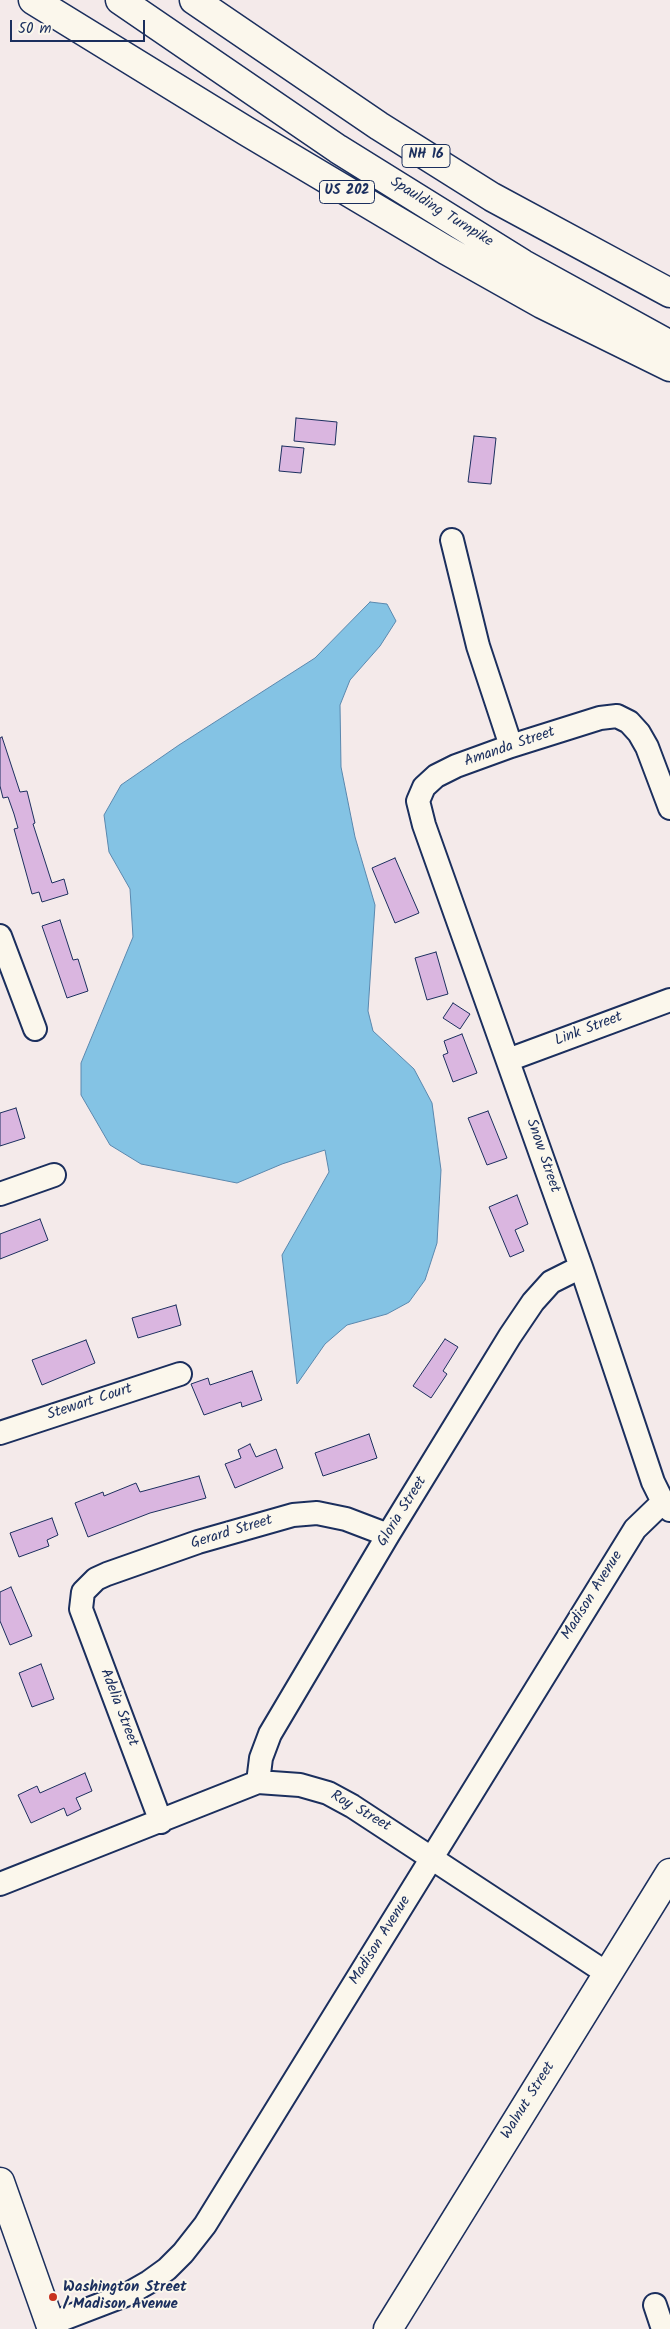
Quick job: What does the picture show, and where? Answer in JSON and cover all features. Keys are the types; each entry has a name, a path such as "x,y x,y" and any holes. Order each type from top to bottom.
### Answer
{"main road":[{"name":"US 202","path":"33,0 253,136 446,250 542,304 670,366"},
{"name":"Spaulding Turnpike","path":"120,0 338,149 523,264 670,345"},
{"name":"NH 16","path":"194,0 379,126 492,197 670,293"},
{"name":"Walnut Street","path":"388,2329 670,1874"},
{"path":"0,2182 51,2327"}],"street":[{"path":"452,540 478,646 511,746"},
{"name":"Amanda Street","path":"418,801 424,788 436,776 511,746 600,718 617,716 629,722 639,733 647,747 670,808"},
{"name":"Snow Street","path":"418,801 424,825 581,1267 653,1482 666,1506"},
{"path":"0,936 35,1029"},
{"name":"Link Street","path":"508,1060 670,1000"},
{"path":"0,1194 54,1175"},
{"name":"Gloria Street","path":"258,1782 261,1758 270,1734 388,1535 533,1302 551,1282 581,1267"},
{"name":"Stewart Court","path":"0,1433 180,1374"},
{"name":"Madison Avenue","path":"51,2327 128,2294 167,2269 183,2253 204,2225 635,1528 666,1506"},
{"name":"Gerard Street","path":"83,1592 96,1579 107,1574 198,1542 293,1515 317,1513 346,1519 388,1535"},
{"name":"Adelia Street","path":"83,1592 81,1609 161,1822"},
{"name":"Roy Street","path":"0,1884 161,1822 258,1782 300,1785 328,1793 352,1806 608,1974"},
{"path":"655,2305 663,2329"}],"water":[{"path":"370,602 387,604 396,621 380,646 350,680 340,705 341,767 355,837 375,905 368,1011 373,1031 414,1069 432,1103 441,1170 437,1243 425,1280 409,1302 387,1314 347,1325 325,1344 297,1384 282,1255 329,1172 325,1150 282,1164 237,1183 141,1164 110,1145 81,1095 81,1063 133,937 130,889 109,852 104,815 121,785 179,745 315,658"}],"building":[{"path":"296,418 337,422 335,445 294,441"},
{"path":"474,436 496,438 491,484 468,482"},
{"path":"282,446 304,448 301,473 279,471"},
{"path":"2,737 20,792 27,791 35,823 33,824 52,883 64,879 68,894 42,902 39,892 32,894 14,829 18,828 14,814 8,797 3,798 0,786 0,738"},
{"path":"395,858 419,913 395,923 372,868"},
{"path":"60,920 73,960 78,959 88,991 67,998 42,926"},
{"path":"436,952 448,994 427,1000 415,958"},
{"path":"453,1003 470,1014 460,1029 443,1018"},
{"path":"462,1034 477,1073 453,1082 443,1055 448,1053 444,1041"},
{"path":"16,1108 25,1138 0,1146 0,1113"},
{"path":"488,1111 507,1158 487,1165 468,1118"},
{"path":"517,1195 528,1224 515,1230 524,1251 510,1257 489,1207"},
{"path":"40,1219 48,1240 0,1259 0,1234"},
{"path":"176,1305 181,1325 138,1338 132,1318"},
{"path":"445,1339 458,1347 443,1371 447,1374 431,1398 413,1386"},
{"path":"86,1340 95,1363 42,1385 32,1360"},
{"path":"252,1371 262,1400 242,1407 241,1402 204,1415 191,1384 208,1378 210,1385"},
{"path":"369,1434 377,1458 323,1476 315,1453"},
{"path":"250,1444 256,1457 276,1449 283,1468 235,1488 225,1464 241,1458 238,1450"},
{"path":"199,1476 206,1498 150,1513 88,1537 75,1503 103,1492 104,1496 136,1483 140,1492"},
{"path":"52,1518 58,1535 47,1540 49,1546 19,1557 10,1533"},
{"path":"11,1587 32,1636 10,1645 0,1621 0,1592"},
{"path":"41,1664 54,1699 32,1707 19,1673"},
{"path":"85,1773 92,1791 76,1798 81,1809 67,1816 64,1808 31,1823 18,1795 37,1786 40,1793"}],"place":[{"name":"Washington Street / Madison Avenue","path":"53,2297"}]}
